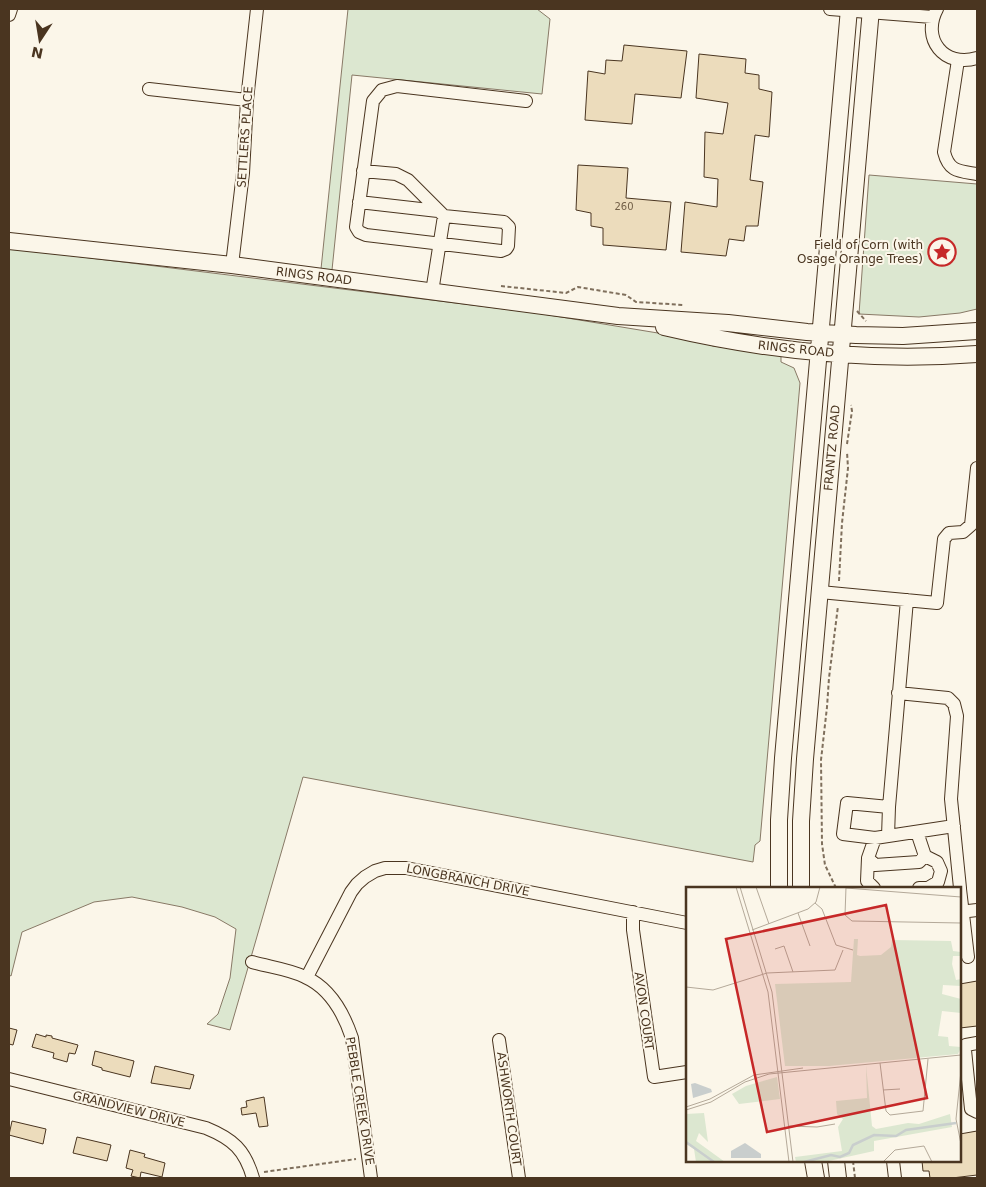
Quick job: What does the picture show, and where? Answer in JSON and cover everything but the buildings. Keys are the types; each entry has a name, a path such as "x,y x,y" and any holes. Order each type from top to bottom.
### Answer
{"main road":[{"name":"FRANTZ ROAD","path":"779,887 779,829 785,738 849,10"},
{"name":"FRANTZ ROAD","path":"802,887 802,803 871,10"},
{"name":"RINGS ROAD","path":"9,241 232,265 618,316 728,322 842,334 903,336 977,331"},
{"name":"RINGS ROAD","path":"618,316 706,337 841,354 906,357 977,354"},
{"path":"779,829 786,857 790,887"},
{"path":"813,1162 816,1178"},
{"path":"836,1162 838,1178"}],"street":[{"path":"9,15 11,9"},
{"name":"SETTLERS PLACE","path":"232,265 243,173 247,100 257,9"},
{"path":"830,9 934,13 931,28 933,39 938,49 947,56 958,60 977,58"},
{"path":"958,60 944,152 946,163 955,170 977,174"},
{"path":"359,202 504,222 509,227 506,250 501,251 366,235 360,232 356,227 359,202 372,102 382,90 396,86 526,101"},
{"path":"149,88 247,100"},
{"path":"363,171 396,174 408,180 441,214 432,292"},
{"path":"820,592 937,603 944,539 949,533 962,532 971,526 977,468"},
{"path":"888,836 898,693 907,600"},
{"path":"898,693 948,698 954,704 956,716 951,798 960,887"},
{"path":"889,807 848,803 843,834 875,838 954,826"},
{"path":"917,832 925,856 937,862 941,871 938,882 930,887"},
{"path":"873,887 867,881 868,858 875,838"},
{"path":"868,858 875,866 919,862 925,856"},
{"name":"LONGBRANCH DRIVE","path":"307,977 351,892 365,877 385,868 406,868 686,923"},
{"path":"968,957 961,912 977,910"},
{"name":"AVON COURT","path":"633,912 634,939 654,1077 686,1072"},
{"name":"PEBBLE CREEK DRIVE","path":"252,962 307,977 330,996 345,1017 352,1038 371,1178"},
{"name":"ASHWORTH COURT","path":"499,1040 520,1178"},
{"path":"977,1044 966,1045 964,1050 971,1110 977,1112"},
{"name":"GRANDVIEW DRIVE","path":"9,1079 206,1128 228,1139 243,1153 248,1161 252,1176"},
{"path":"893,1162 895,1178"}],"path":[{"path":"252,1176 368,1157"},
{"path":"853,1162 856,1178"}],"green space":[{"path":"348,9 537,9 550,19 542,94 352,75 332,270 321,269"},
{"path":"869,175 977,184 977,309 960,313 919,317 859,314"},
{"path":"9,248 537,313 694,339 713,346 781,354 781,362 794,368 800,383 760,841 755,845 753,862 303,777 230,1030 207,1024 218,1014 230,978 236,929 215,917 182,907 132,897 94,902 22,932 11,976 9,975"}],"place":[{"name":"Field of Corn (with Osage Orange Trees)","path":"942,252"}]}
